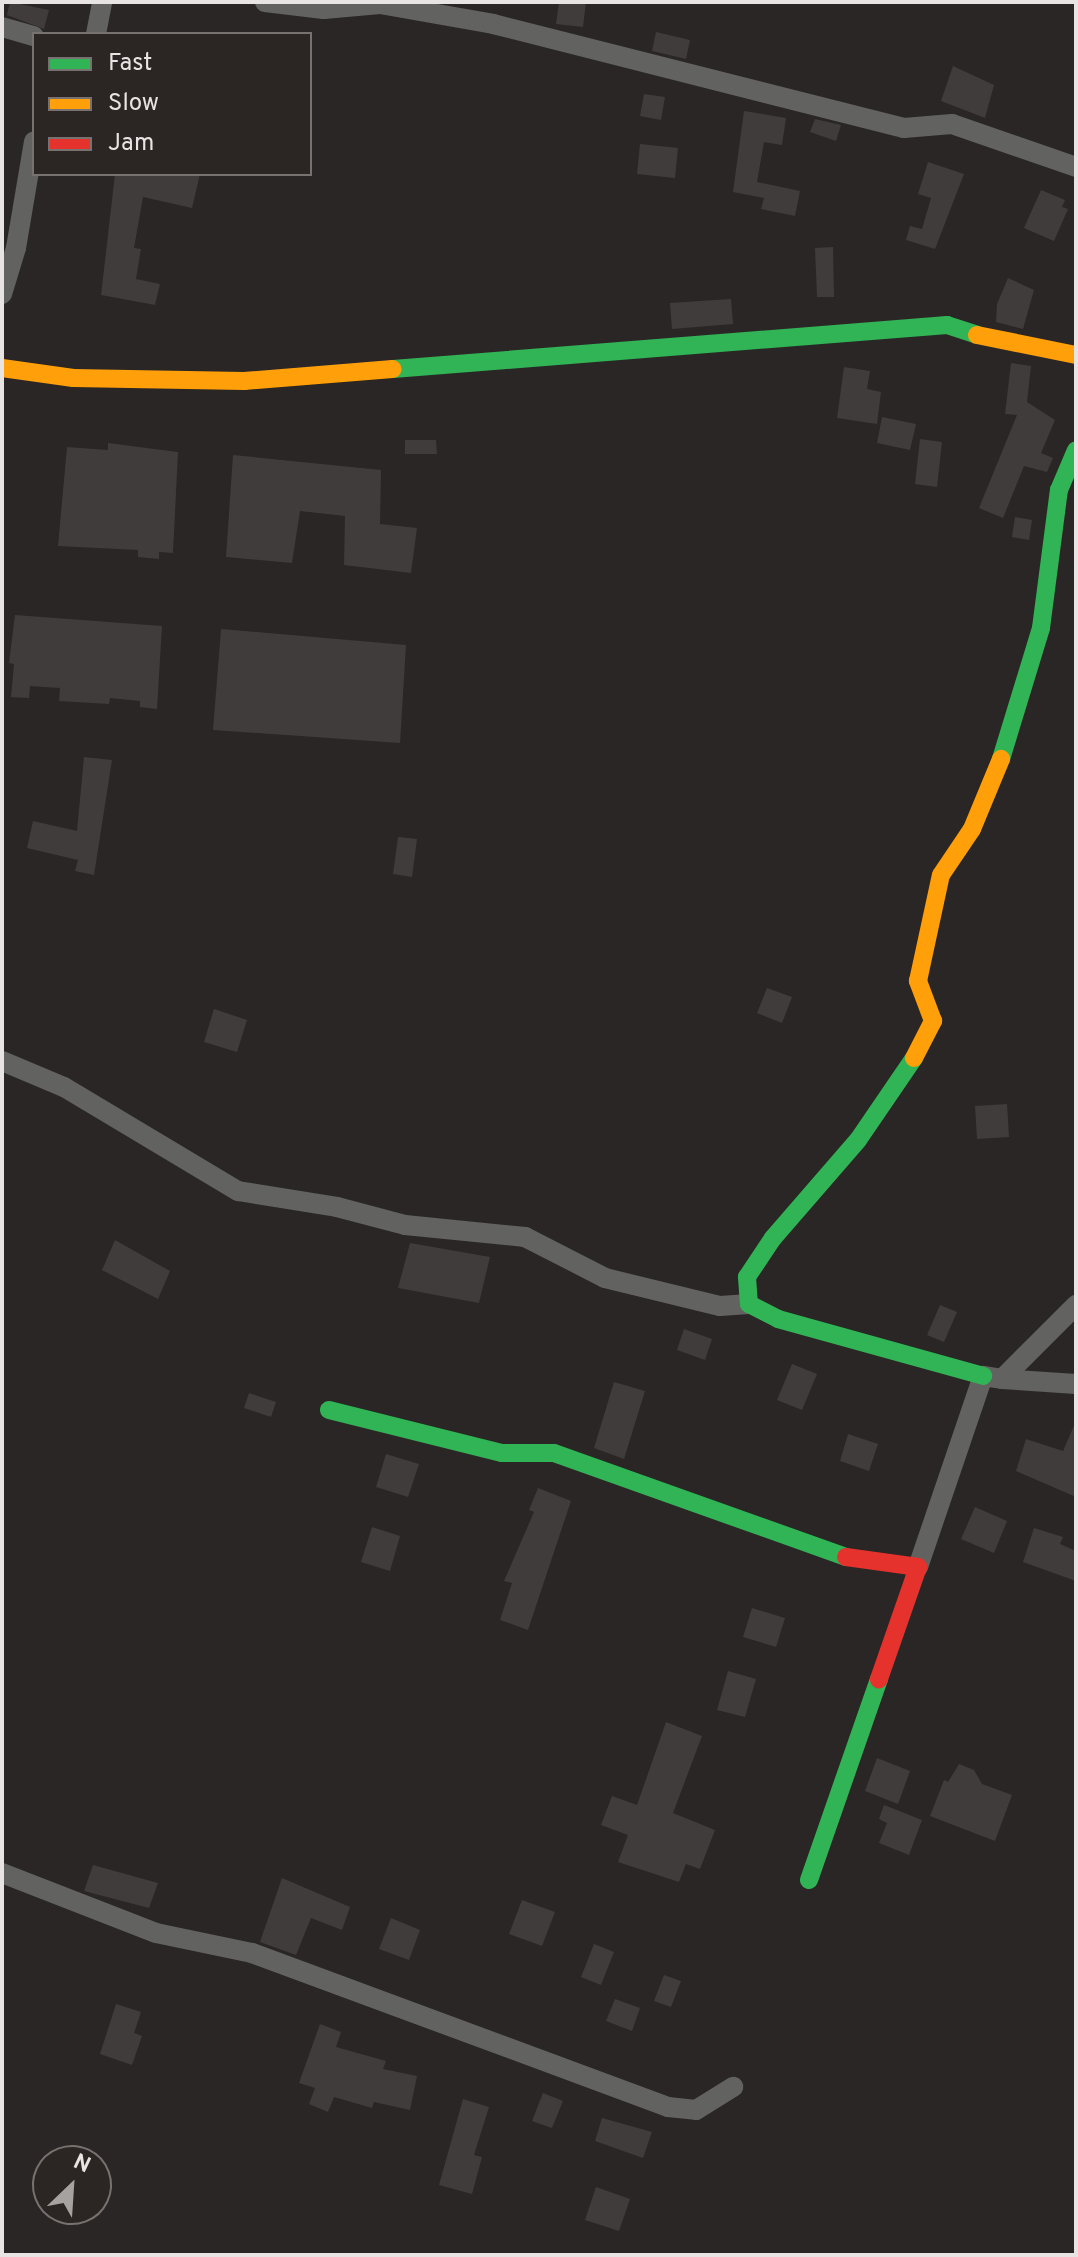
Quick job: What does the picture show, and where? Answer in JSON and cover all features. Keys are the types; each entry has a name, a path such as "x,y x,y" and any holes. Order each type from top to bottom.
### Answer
{"street":[{"path":"96,32 102,2"},
{"path":"265,2 324,9 380,4 493,24 904,128 952,124 1076,167"},
{"path":"2,27 32,35"},
{"path":"2,294 16,248 32,154"},
{"path":"2,368 73,378 244,381 947,325 1004,344 1076,355"},
{"path":"749,1304 747,1277 773,1238 858,1140 928,1039 933,1021 918,981 941,875 972,829 1016,723 1041,628 1059,490 1076,450"},
{"path":"2,1061 64,1087 238,1191 337,1207 405,1225 525,1237 605,1278 720,1306 749,1304 778,1319 992,1378 1076,1384"},
{"path":"809,1880 918,1567 992,1378 1076,1305"},
{"path":"329,1410 502,1453 554,1453 858,1561 918,1567"},
{"path":"2,1873 156,1933 252,1953 668,2107 696,2110 733,2087"}],"building":[{"path":"10,2 49,10 44,29 7,15"},
{"path":"559,2 586,2 583,27 556,24"},
{"path":"656,32 690,40 686,59 652,51"},
{"path":"953,66 994,85 985,118 941,101"},
{"path":"644,94 665,97 661,120 640,116"},
{"path":"744,111 786,118 782,145 764,142 757,182 800,191 795,216 761,209 764,198 733,192"},
{"path":"815,119 841,125 836,141 810,132"},
{"path":"640,144 678,148 675,178 637,174"},
{"path":"928,162 964,174 935,249 906,240 910,226 922,229 931,198 918,194"},
{"path":"115,176 200,176 192,208 143,197 134,248 141,249 136,279 160,284 155,305 101,295"},
{"path":"1041,190 1065,200 1062,207 1068,209 1054,241 1024,228"},
{"path":"833,247 834,297 817,297 815,248"},
{"path":"1008,278 1034,290 1023,329 996,322 997,304"},
{"path":"731,299 733,324 672,329 670,303"},
{"path":"1011,363 1031,366 1027,402 1055,420 1041,453 1053,458 1047,472 1024,466 1003,518 979,508 1017,415 1005,414"},
{"path":"844,367 870,371 867,389 881,392 877,424 837,418"},
{"path":"882,417 916,424 910,450 877,443"},
{"path":"920,439 942,442 937,487 915,484"},
{"path":"405,440 436,440 437,454 405,454"},
{"path":"108,443 178,452 173,553 159,552 159,559 138,557 138,550 58,546 67,447 108,450"},
{"path":"233,455 381,470 380,524 417,528 411,573 344,565 345,516 300,511 292,563 226,557"},
{"path":"1015,517 1032,520 1029,540 1012,537"},
{"path":"15,615 162,626 157,709 140,707 140,701 110,698 109,704 59,701 60,688 30,686 29,698 11,697 14,664 9,663"},
{"path":"221,629 406,645 400,743 213,730"},
{"path":"84,757 112,760 94,875 75,871 78,860 27,848 33,821 77,831"},
{"path":"398,837 417,839 412,877 393,874"},
{"path":"767,988 792,997 782,1023 757,1013"},
{"path":"214,1009 247,1020 237,1052 204,1042"},
{"path":"1007,1104 1009,1137 977,1139 975,1106"},
{"path":"115,1240 170,1271 158,1299 102,1270"},
{"path":"410,1243 490,1257 479,1303 398,1288"},
{"path":"940,1305 957,1312 944,1342 927,1335"},
{"path":"684,1329 712,1339 705,1360 677,1350"},
{"path":"792,1364 817,1374 802,1410 777,1400"},
{"path":"614,1382 645,1391 624,1459 594,1448"},
{"path":"249,1393 276,1402 271,1417 244,1408"},
{"path":"1076,1421 1076,1497 1016,1471 1026,1439 1063,1451"},
{"path":"848,1434 878,1444 869,1471 840,1461"},
{"path":"386,1454 419,1464 408,1497 376,1487"},
{"path":"538,1488 571,1501 528,1630 500,1620 512,1583 504,1581 534,1512 529,1510"},
{"path":"975,1507 1007,1521 994,1553 961,1539"},
{"path":"372,1527 400,1536 390,1571 361,1562"},
{"path":"1034,1528 1063,1537 1060,1544 1076,1551 1076,1581 1023,1562"},
{"path":"752,1608 785,1618 776,1647 743,1637"},
{"path":"728,1671 756,1679 745,1717 717,1710"},
{"path":"666,1722 702,1736 673,1813 715,1830 700,1869 686,1864 679,1882 618,1862 628,1835 601,1825 612,1796 637,1805"},
{"path":"877,1758 910,1771 898,1804 865,1791"},
{"path":"959,1764 974,1770 982,1784 1012,1795 995,1841 930,1816 944,1780 948,1782"},
{"path":"884,1805 922,1820 909,1855 879,1843 887,1823 879,1819"},
{"path":"93,1865 158,1883 149,1908 84,1891"},
{"path":"282,1878 350,1907 342,1930 311,1918 296,1955 260,1942"},
{"path":"522,1900 555,1912 542,1946 509,1934"},
{"path":"391,1918 420,1930 409,1960 379,1949"},
{"path":"594,1944 614,1952 601,1985 581,1977"},
{"path":"664,1975 681,1981 671,2007 654,2001"},
{"path":"615,1999 640,2008 632,2031 606,2021"},
{"path":"116,2004 141,2012 134,2033 142,2036 132,2065 100,2054"},
{"path":"320,2024 341,2032 336,2047 386,2061 383,2069 417,2076 410,2110 374,2102 372,2108 334,2097 328,2112 309,2104 315,2088 299,2083"},
{"path":"543,2093 563,2101 552,2128 532,2121"},
{"path":"463,2099 489,2107 474,2155 482,2157 472,2194 439,2185"},
{"path":"602,2118 652,2132 643,2158 595,2141"},
{"path":"596,2187 630,2199 619,2231 585,2220"}],"traffic: fast":[{"path":"393,369 947,325 977,335"},
{"path":"1001,759 1041,628 1059,490 1076,450"},
{"path":"914,1058 858,1140 773,1238 747,1277 749,1304 778,1319 983,1376"},
{"path":"329,1410 502,1453 554,1453 846,1557"},
{"path":"809,1880 879,1679"}],"traffic: slow":[{"path":"977,335 1076,355"},
{"path":"2,368 73,378 244,381 393,369"},
{"path":"914,1058 933,1021 918,981 941,875 972,829 1001,759"}],"traffic: jam":[{"path":"846,1557 918,1567 879,1679"}]}
